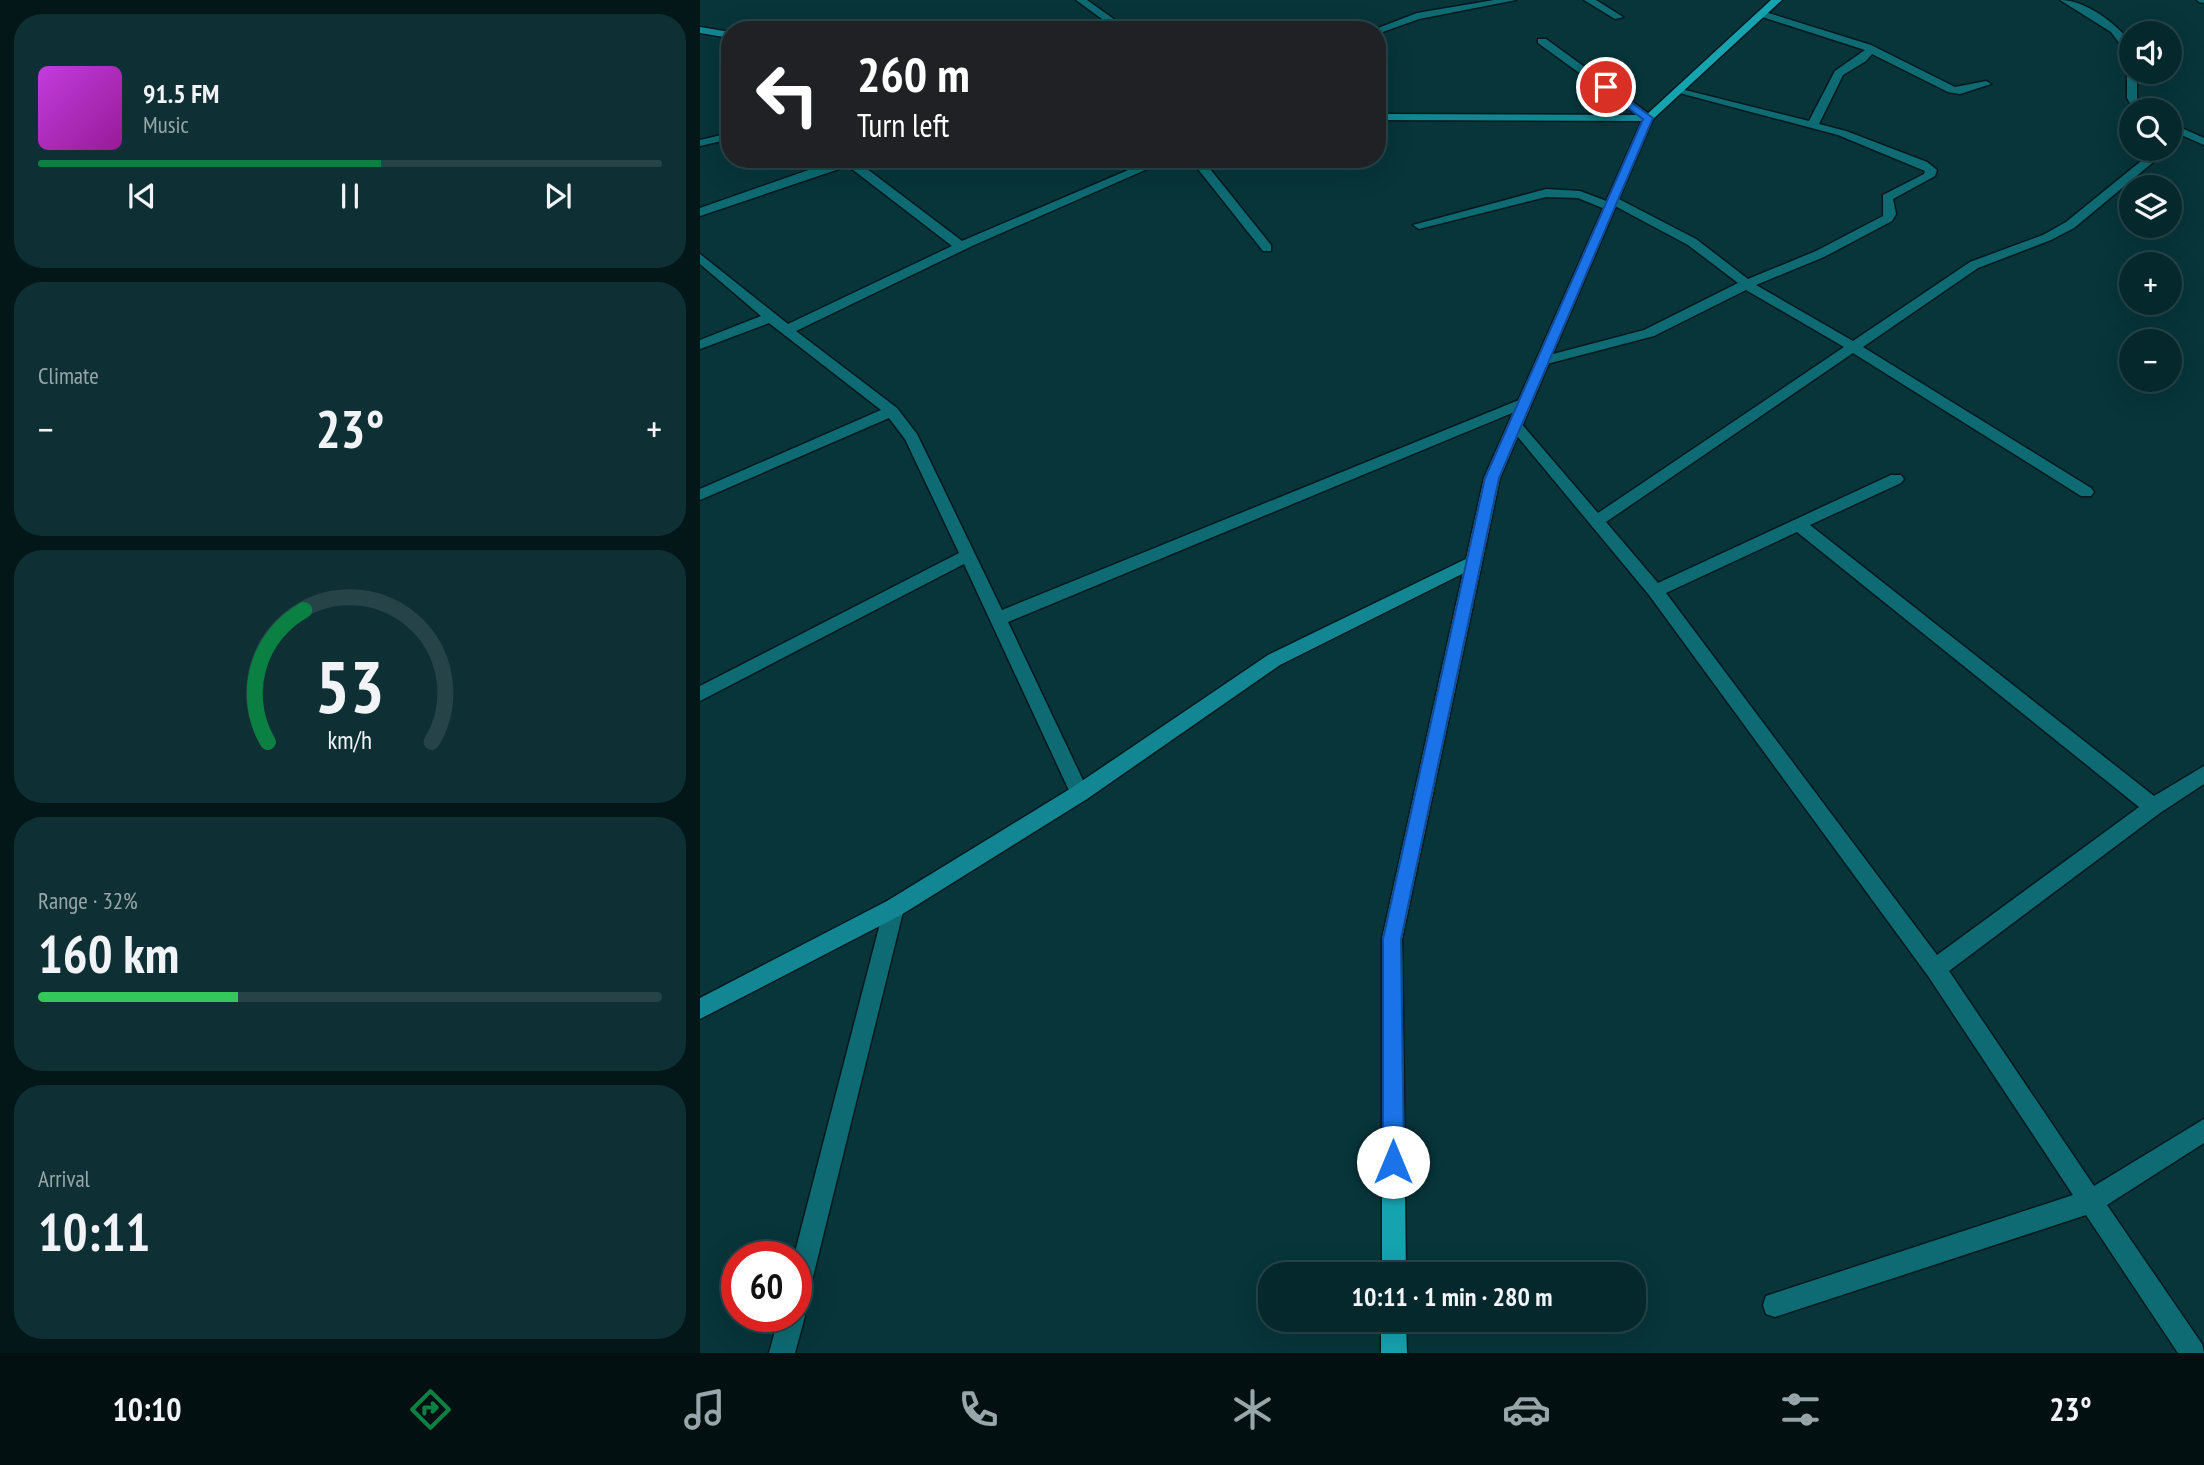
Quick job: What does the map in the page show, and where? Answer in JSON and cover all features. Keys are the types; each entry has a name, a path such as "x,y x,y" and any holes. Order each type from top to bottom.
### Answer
{"main road":[{"path":"1394,1262 1392,939 1492,478 1648,118 1777,0"},
{"path":"1394,1332 1394,1353"}],"street":[{"path":"1081,0 1111,21"},
{"path":"1427,0 1439,12"},
{"path":"1386,27 1406,19 1511,0"},
{"path":"1588,0 1619,17"},
{"path":"2065,0 2119,34"},
{"path":"1762,14 1871,49 1952,90 1960,91 1986,84"},
{"path":"700,30 721,34"},
{"path":"1542,41 1648,118"},
{"path":"1813,125 1839,73 1862,59 1871,49"},
{"path":"1543,361 1650,333 1747,284 1820,254 1888,218 1890,214 1887,198 1929,176 1931,170 1923,164 1813,125 1677,91"},
{"path":"1386,117 1648,118"},
{"path":"2184,133 2204,142"},
{"path":"700,143 721,138"},
{"path":"1597,521 1974,265 1991,256 2035,243 2069,226 2148,161"},
{"path":"700,212 828,168"},
{"path":"857,168 960,246"},
{"path":"787,330 960,246 1143,168"},
{"path":"1203,168 1267,248"},
{"path":"1419,225 1546,193 1580,195 1611,204 1707,251 1747,284 2086,492"},
{"path":"700,258 892,411 912,437 1080,793"},
{"path":"700,345 771,317"},
{"path":"998,619 1524,403"},
{"path":"700,495 892,411"},
{"path":"1515,425 1656,591 1935,969 2193,1353"},
{"path":"1656,591 1896,479"},
{"path":"1798,524 2153,807"},
{"path":"700,694 968,555"},
{"path":"700,1009 894,908 1080,793 1274,660 1474,561"},
{"path":"1935,969 2153,807 2204,774"},
{"path":"810,1241 894,908"},
{"path":"1775,1305 2092,1201 2204,1130"},
{"path":"782,1353 788,1332"}],"route":[{"path":"1393,1162 1392,939 1492,478 1648,118 1606,87"}]}
